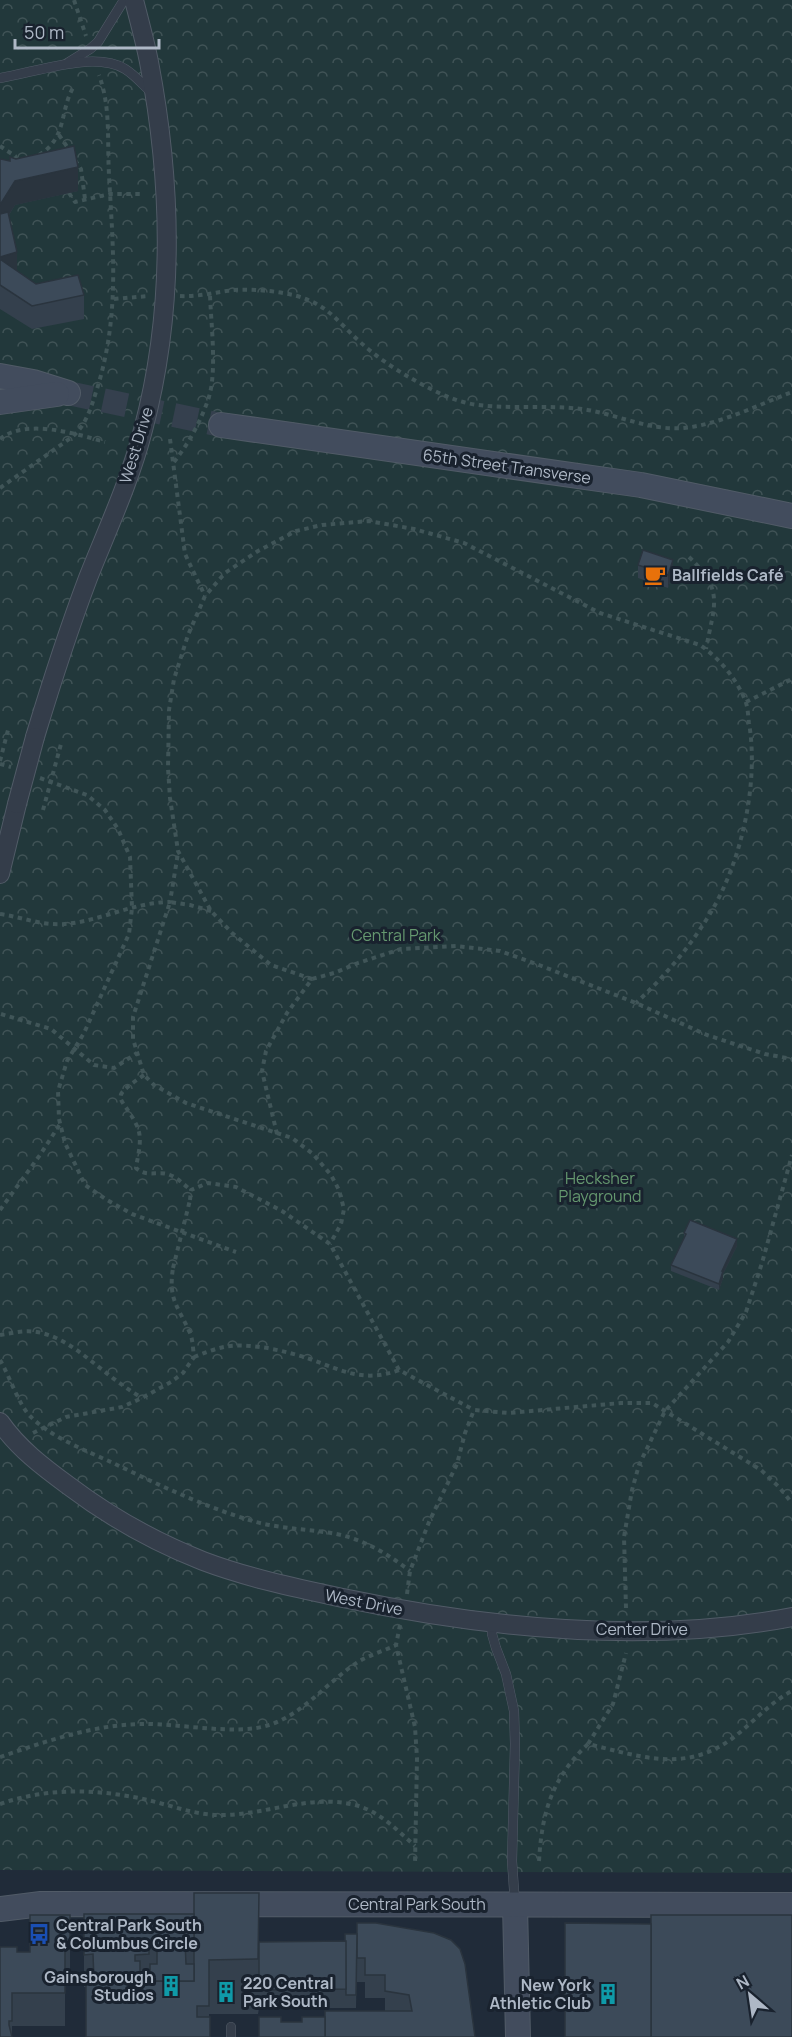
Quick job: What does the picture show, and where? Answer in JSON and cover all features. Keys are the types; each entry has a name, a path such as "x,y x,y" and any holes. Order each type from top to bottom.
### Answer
{"main road":[{"path":"0,376 33,382 68,393 0,402"},
{"name":"65th Street Transverse","path":"221,426 641,485 792,516"},
{"name":"Central Park South","path":"0,1898 41,1904"},
{"name":"Central Park South","path":"0,1909 41,1904 792,1905"},
{"path":"515,1905 518,2037"}],"street":[{"name":"West Drive","path":"0,874 35,737 71,622 135,457 153,388 163,327 166,206 160,133 149,59 134,0"},
{"name":"West Drive","path":"0,1422 17,1443 57,1477 113,1516 166,1545 203,1561 259,1579 404,1610 492,1622"},
{"name":"Center Drive","path":"492,1622 547,1627 673,1630 727,1627 792,1617"}],"lane":[{"path":"64,65 98,42 124,0"},
{"path":"1,78 94,61 116,65 129,73 155,97"},
{"path":"492,1622 495,1648 506,1674 514,1711 516,1744 512,1862 515,1905"}],"path":[{"path":"74,0 81,21"},
{"path":"35,157 59,135 65,117 67,98 74,86"},
{"path":"0,488 76,434 87,419 101,375 109,340 114,299 108,114 103,87"},
{"path":"59,135 81,169 85,200"},
{"path":"0,146 15,156 22,172"},
{"path":"20,164 27,160"},
{"path":"69,193 75,202 110,194 140,194"},
{"path":"114,299 210,295 234,290 269,291 297,296 322,306 364,346 407,375 439,392 476,405 552,406 581,409 602,412 663,429 707,424 792,392"},
{"path":"174,462 190,440 209,396 213,354 210,295"},
{"path":"0,439 23,430 57,429 105,442"},
{"path":"170,439 184,554 205,596"},
{"path":"330,1244 341,1224 344,1209 339,1190 331,1175 313,1154 292,1138 186,1103 154,1085 144,1075 133,1039 133,1017 170,902 178,851 168,768 169,710 181,653 205,596 225,573 258,551 296,531 322,525 369,521 414,529 464,543 600,614 677,637 706,649 732,677 746,702 752,755 748,803 734,860 717,900 702,926 669,970 636,1003"},
{"path":"689,557 708,577 714,592 715,603 706,649"},
{"path":"746,702 792,679"},
{"path":"8,730 0,762 21,771"},
{"path":"43,810 61,744"},
{"path":"32,775 87,795 105,810 118,830 130,857 132,908 129,934 84,1033 67,1061 58,1091 64,1143 85,1185 107,1200 132,1214 236,1252"},
{"path":"178,851 211,911 232,933 271,965 312,979 401,949 456,946 488,949 516,956 636,1003 707,1035 792,1059"},
{"path":"0,914 39,923 62,924 84,921 152,902 190,905 211,911"},
{"path":"277,1134 262,1071 266,1051 287,1012 312,979"},
{"path":"1,1014 51,1029 94,1065 114,1068 136,1053"},
{"path":"144,1075 124,1089 120,1096 121,1102 137,1126 140,1139 136,1168 147,1174 167,1173 191,1190"},
{"path":"0,1210 60,1124"},
{"path":"626,1608 624,1537 639,1465 665,1411 728,1342 746,1312 792,1155"},
{"path":"191,1190 208,1184 236,1187 282,1210 330,1244 399,1370 474,1410 510,1413 652,1402 760,1470 779,1487 792,1503"},
{"path":"191,1190 172,1268 170,1286 172,1298 191,1335 194,1358"},
{"path":"0,1335 35,1331 57,1337 142,1398"},
{"path":"27,1436 66,1417 122,1407 142,1398 183,1373 194,1358 226,1346 279,1350 364,1376 384,1375 399,1370"},
{"path":"0,1360 28,1414 42,1427 84,1450 222,1511 257,1522 326,1532 361,1541 386,1552 410,1571"},
{"path":"415,1864 417,1758 415,1727 396,1645 410,1571 429,1522 457,1464 474,1410"},
{"path":"0,1757 62,1736 112,1726 142,1724 241,1728 268,1725 291,1714 359,1662 396,1645"},
{"path":"539,1861 544,1815 550,1798 561,1777 575,1757 588,1744 613,1704 626,1653"},
{"path":"588,1744 652,1759 674,1760 695,1757 710,1752 730,1739 792,1691"},
{"path":"0,1804 47,1792 67,1791 124,1796 204,1814 223,1815 262,1811 302,1803 337,1802 370,1811 415,1846"}],"green space":[{"name":"Central Park","path":"0,0 792,0 792,1873 0,1870"}],"building":[{"path":"74,146 78,167 15,181 0,205 1,159 10,161 10,157 16,159"},
{"path":"8,212 17,252 0,257 0,214"},
{"path":"0,259 36,284 78,275 84,295 32,306 0,285"},
{"path":"643,550 673,560 668,575 638,565"},
{"path":"690,1220 737,1239 722,1271 719,1284 671,1265"},
{"path":"194,1893 259,1893 258,1959 209,1960 209,2006 197,2006 197,2017 210,2017 210,2037 86,2037 86,1981 194,1981"},
{"path":"84,1914 194,1914 194,1942 185,1942 186,1964 194,1964 194,1981 150,1981 150,1964 157,1964 157,1942 149,1942 149,1954 135,1955 135,1961 140,1961 140,1981 94,1981 93,1954 84,1955"},
{"path":"30,1915 70,1915 70,1949 65,1948 65,1993 12,1993 12,2021 9,2021 9,2025 12,2037 0,2037 0,1947 17,1947 17,1952 30,1952"},
{"path":"651,1915 792,1915 792,2037 651,2037"},
{"path":"357,1923 376,1923 434,1933 451,1940 460,1949 465,1964 475,2037 325,2037 325,2011 412,2011 409,1995 385,1991 385,1975 365,1975 365,1958 357,1958"},
{"name":"New York Athletic Club","path":"565,1923 651,1924 651,2037 565,2037"},
{"path":"345,1934 357,1934 356,1995 346,1995"},
{"path":"346,1941 346,1989 259,1990 259,1942"},
{"path":"259,2017 281,2017 281,2022 302,2022 302,2017 325,2017 325,2037 259,2037"}],"tunnel":[{"path":"68,393 221,425"}],"place":[{"name":"Ballfields Café","path":"655,575"},
{"name":"Central Park South & Columbus Circle","path":"39,1934"},
{"name":"Gainsborough Studios","path":"171,1986"},
{"name":"220 Central Park South","path":"226,1992"},
{"name":"New York Athletic Club","path":"608,1994"}],"park label":[{"name":"Hecksher Playground","path":"600,1187"}]}
